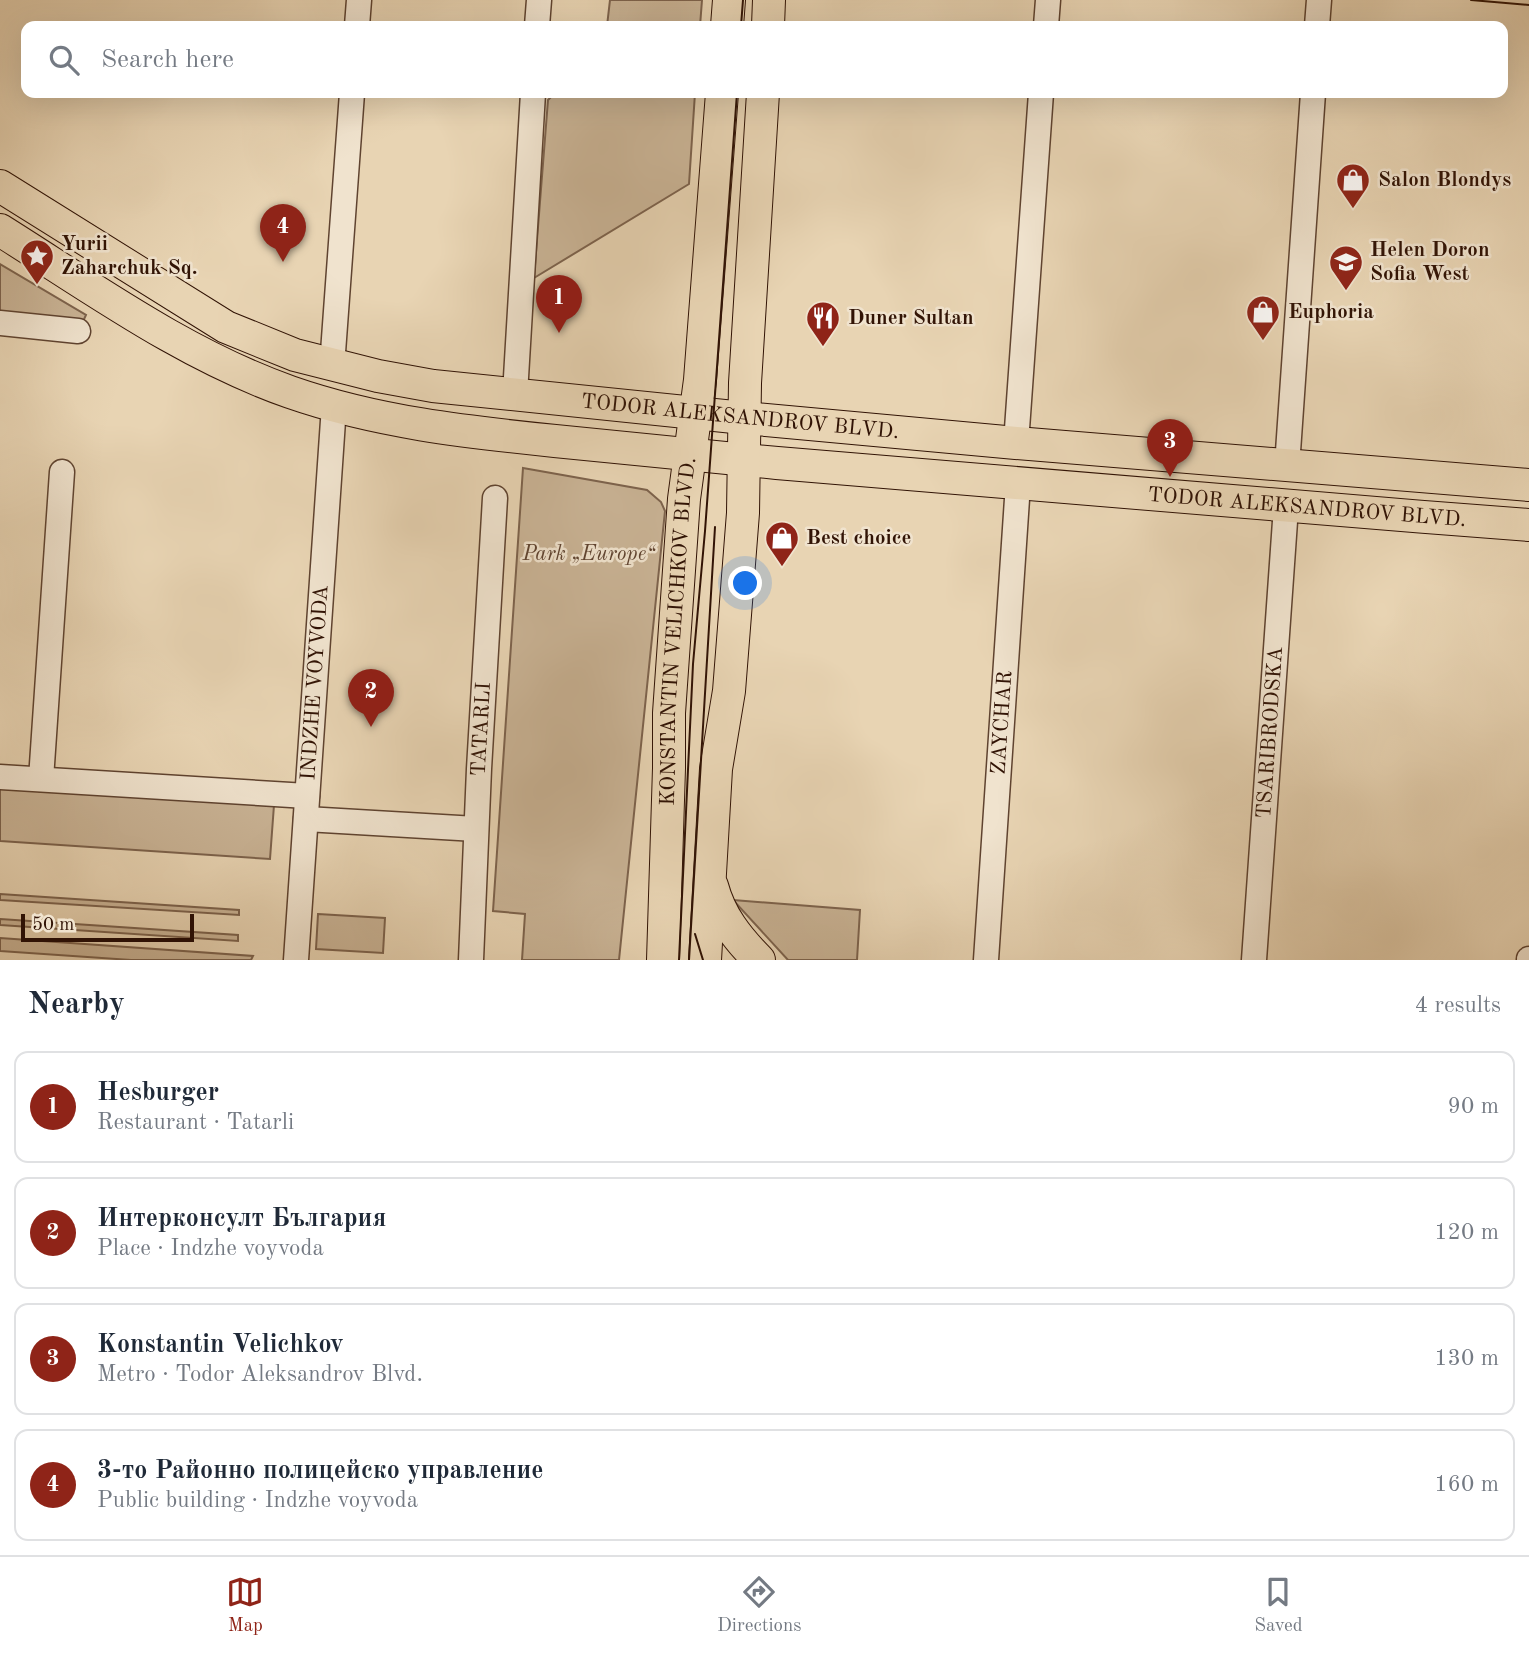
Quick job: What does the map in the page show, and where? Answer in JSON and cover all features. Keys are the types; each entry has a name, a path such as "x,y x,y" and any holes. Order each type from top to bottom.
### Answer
{"main road":[{"path":"727,21 729,0"},
{"path":"768,21 769,0"},
{"name":"KONSTANTIN VELICHKOV BLVD.","path":"663,960 669,713 684,499 695,412 722,98"},
{"path":"705,960 716,769 729,691 743,513 745,383 763,98"},
{"name":"TODOR ALEKSANDROV BLVD.","path":"0,186 226,327 263,344 332,366 433,386 1016,443 1529,485"},
{"name":"TODOR ALEKSANDROV BLVD.","path":"0,230 186,346 258,380 334,406 370,415 458,430 743,460 1529,525"},
{"path":"710,880 723,915 739,939 759,960"}],"street":[{"path":"357,21 359,0"},
{"path":"537,21 539,0"},
{"path":"1046,21 1048,0"},
{"path":"1317,21 1319,0"},
{"path":"332,366 352,98"},
{"path":"515,394 533,98"},
{"path":"1016,443 1041,98"},
{"path":"1287,466 1312,98"},
{"path":"0,323 78,331"},
{"name":"INDZHE VOYVODA","path":"296,960 334,406"},
{"path":"41,779 62,472"},
{"name":"ZAYCHAR","path":"986,960 1018,484"},
{"name":"TATARLI","path":"471,960 495,498"},
{"name":"TSARIBRODSKA","path":"1254,960 1286,507"},
{"path":"0,777 41,779 307,808 476,829"}],"green space":[{"path":"610,0 702,0 700,21 608,21"},
{"path":"695,98 689,184 534,278 548,100"},
{"path":"0,264 86,315 81,326 0,316"},
{"name":"Park „Europe“","path":"523,468 647,490 661,502 665,511 619,960 522,960 525,914 493,911"},
{"path":"0,786 274,805 270,859 0,841"},
{"path":"0,894 239,910 239,915 0,900"},
{"path":"733,900 860,910 857,960 788,960"},
{"path":"318,914 385,918 383,953 316,949"},
{"path":"0,919 238,935 238,941 0,925"},
{"path":"0,938 253,956 251,960 131,960 0,951"}],"tram line":[{"path":"741,21 743,0"},
{"path":"1471,0 1529,5"},
{"path":"679,960 693,664 737,98"},
{"path":"689,960 715,527"},
{"path":"695,934 703,960"}],"place":[{"name":"Salon Blondys","path":"1353,210"},
{"name":"3-то Районно полицейско управление","path":"283,262"},
{"name":"Yurii Zaharchuk Sq.","path":"37,286"},
{"name":"Helen Doron Sofia West","path":"1346,292"},
{"name":"Hesburger","path":"559,333"},
{"name":"Euphoria","path":"1263,342"},
{"name":"Duner Sultan","path":"823,348"},
{"name":"Konstantin Velichkov","path":"1170,477"},
{"name":"Best choice","path":"782,568"},
{"name":"Интерконсулт България","path":"371,727"}]}
